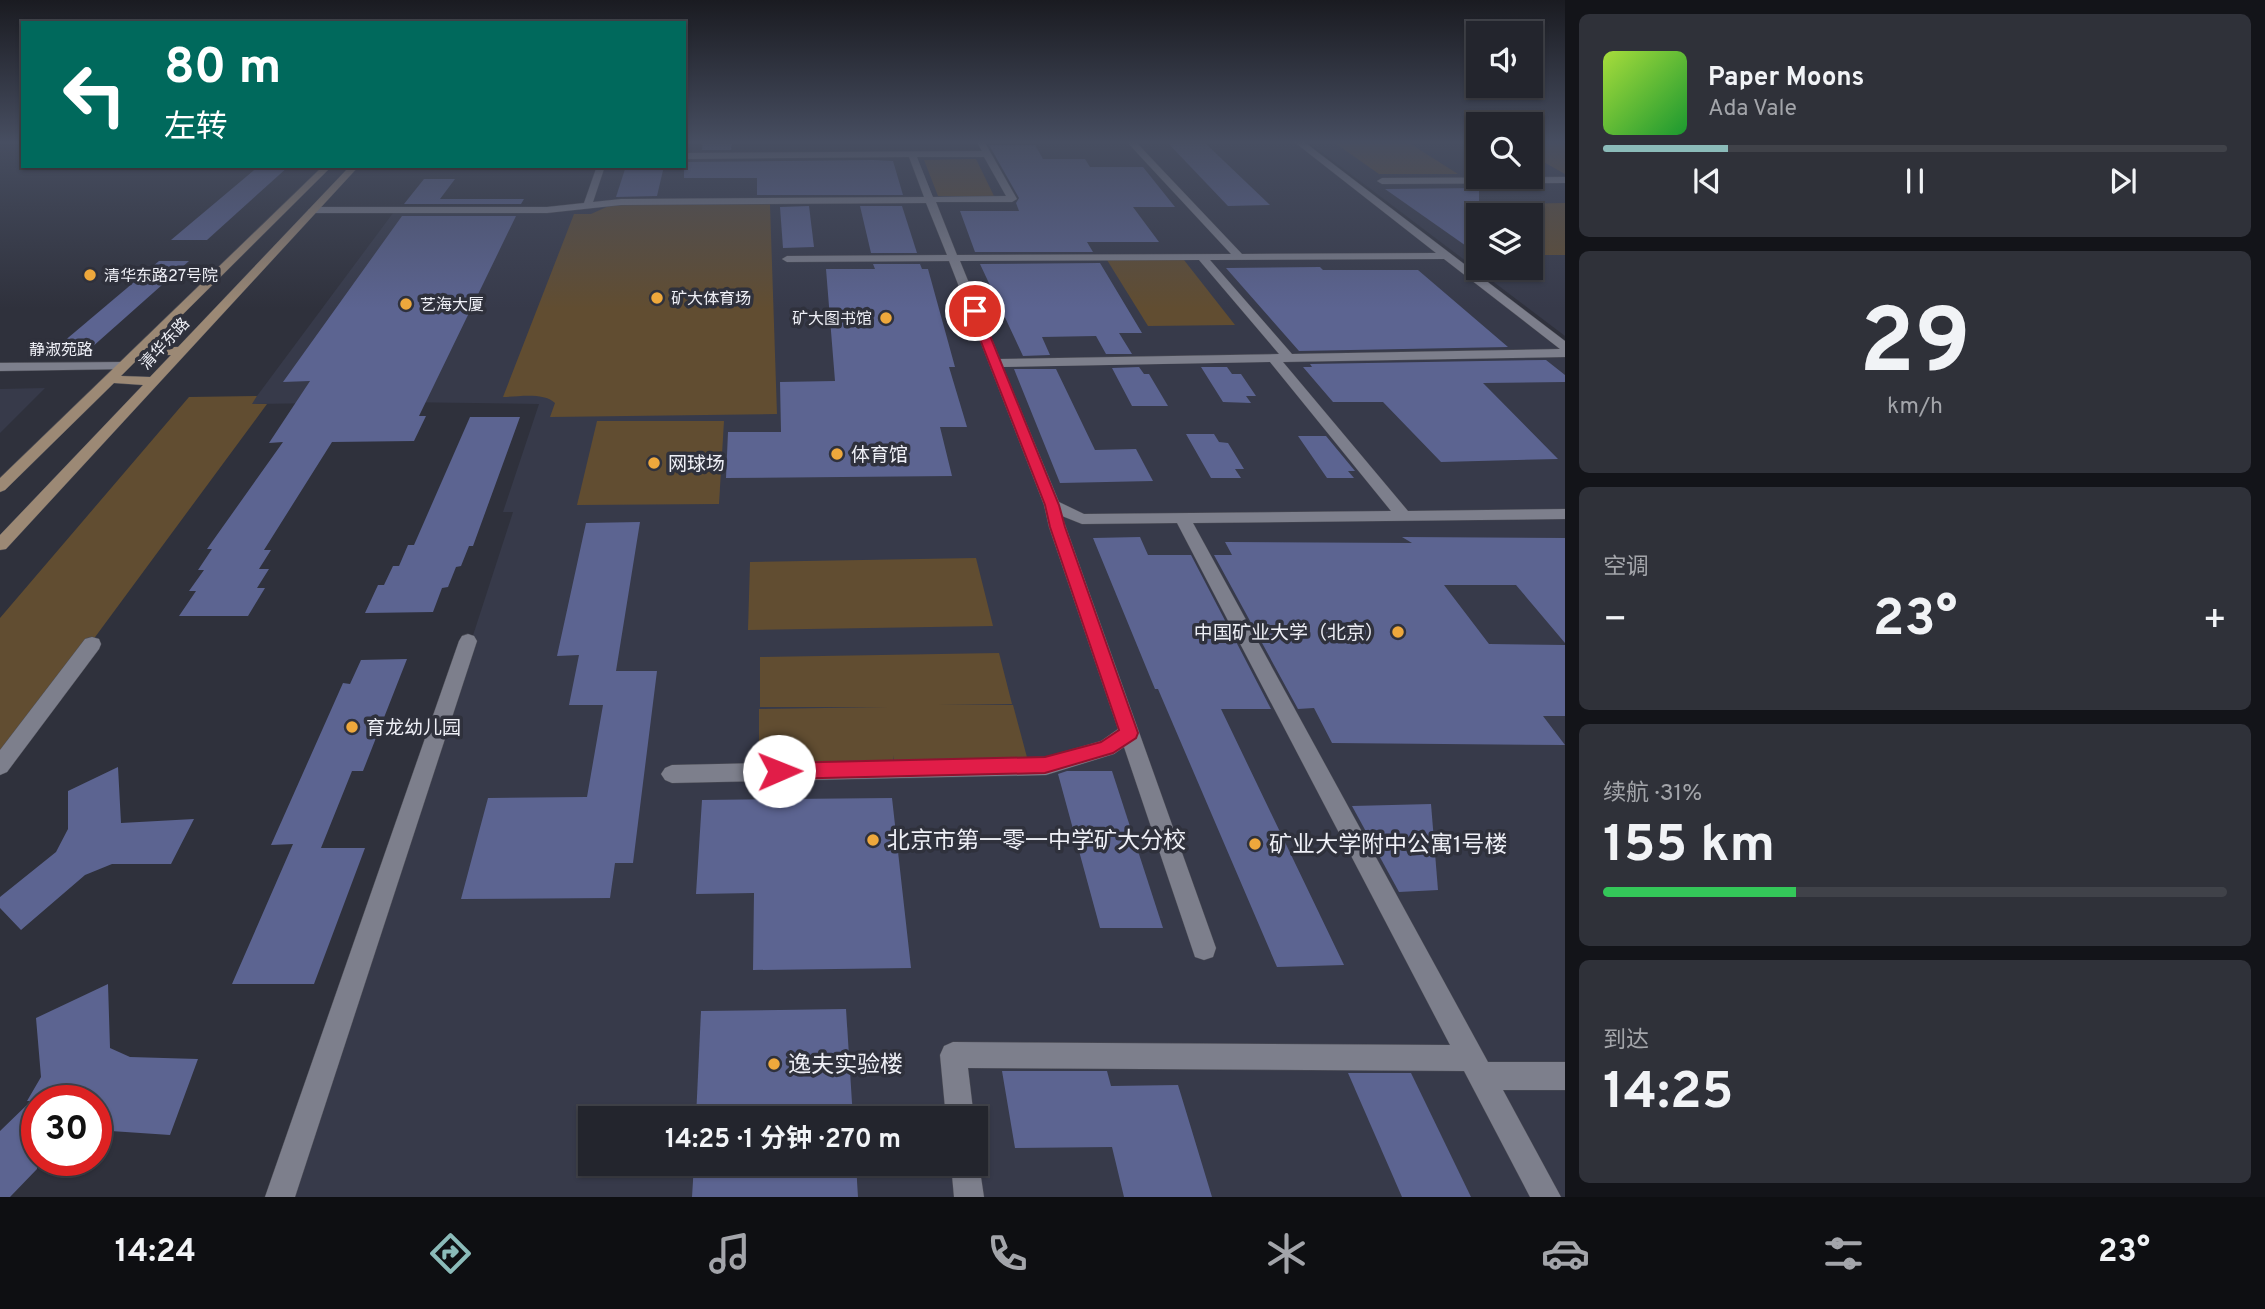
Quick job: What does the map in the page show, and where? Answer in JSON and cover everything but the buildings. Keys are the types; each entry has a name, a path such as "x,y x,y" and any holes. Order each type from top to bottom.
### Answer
{"main road":[{"name":"清华东路","path":"0,487 296,197"},
{"name":"清华东路","path":"0,545 326,197"},
{"path":"137,351 181,351"},
{"path":"109,379 152,382"}],"street":[{"path":"588,204 590,197"},
{"path":"930,197 1052,505 1204,948"},
{"path":"313,210 547,210 621,202 1013,199 1012,197"},
{"path":"1182,197 1238,256"},
{"path":"1369,197 1565,347"},
{"path":"1201,256 1289,358"},
{"path":"787,259 1446,256"},
{"path":"995,363 1565,353"},
{"path":"1273,358 1402,516"},
{"name":"静淑苑路","path":"0,367 122,366"},
{"path":"1052,505 1082,519 1565,514"},
{"path":"1182,518 1546,1197"},
{"path":"280,1197 468,641"},
{"path":"0,766 92,643"},
{"path":"672,774 1045,765 1107,748 1129,733"},
{"path":"959,1106 953,1055 1476,1067 1565,1076"},
{"path":"966,1176 969,1197"}],"shaded area":[{"name":"中国矿业大学（北京）","path":"590,197 1370,197 1466,271 1466,280 1478,280 1565,347 1565,1197 291,1197 513,512 503,512 539,404 251,404 393,213 547,210 588,204"},
{"path":"1381,197 1565,197 1565,336 1491,280 1543,280 1543,203 1466,203 1466,261"},
{"path":"1543,203 1565,203 1565,255 1543,255"},
{"name":"矿大体育场","path":"613,204 770,204 777,414 550,417 555,403 544,397 503,397 574,214 591,214"},
{"path":"1446,205 1466,205 1466,211"},
{"path":"1107,260 1184,260 1235,325 1148,326"},
{"path":"45,388 0,433 0,389"},
{"path":"257,396 252,404 267,404 0,766 0,618 189,397"},
{"name":"网球场","path":"597,421 724,421 719,504 577,505"},
{"path":"976,558 993,626 748,630 750,562"},
{"path":"999,653 1012,704 939,705 1013,705 1028,761 894,763 893,755 893,764 759,765 759,709 887,707 760,707 760,657"}],"place":[{"name":"清华东路27号院","path":"90,275"},
{"name":"矿大体育场","path":"657,298"},
{"name":"艺海大厦","path":"406,304"},
{"name":"矿大图书馆","path":"886,318"},
{"name":"体育馆","path":"837,454"},
{"name":"网球场","path":"654,463"},
{"name":"中国矿业大学（北京）","path":"1398,632"},
{"name":"育龙幼儿园","path":"352,727"},
{"name":"北京市第一零一中学矿大分校","path":"873,840"},
{"name":"矿业大学附中公寓1号楼","path":"1255,844"},
{"name":"逸夫实验楼","path":"774,1064"}],"route":[{"path":"779,771 1045,765 1107,748 1129,733 1052,505 975,311"}]}
